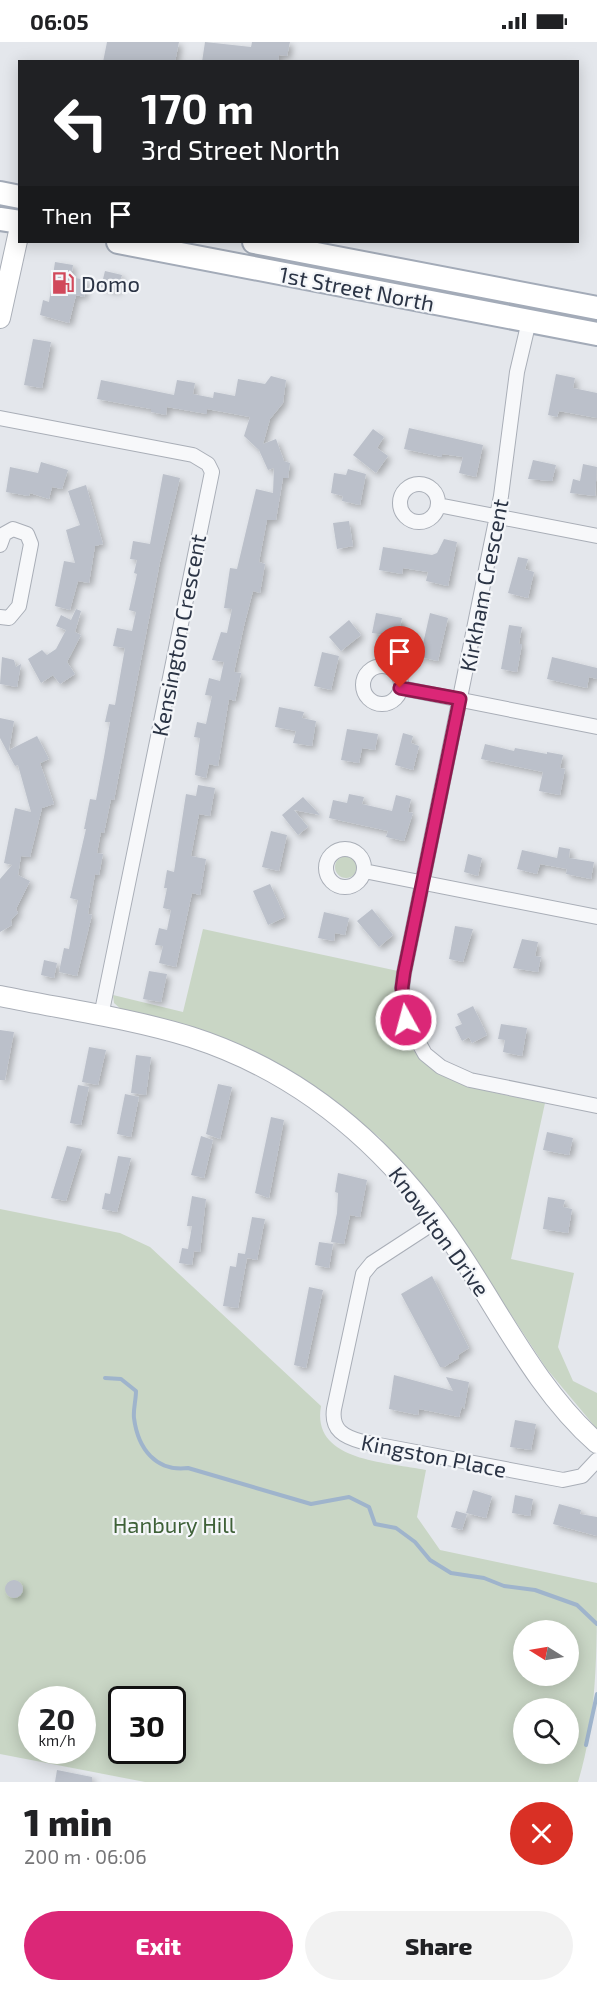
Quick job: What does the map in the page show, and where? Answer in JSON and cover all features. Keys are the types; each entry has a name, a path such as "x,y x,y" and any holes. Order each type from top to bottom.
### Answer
{"main road":[{"path":"0,193 18,197"},
{"path":"0,219 18,224"},
{"name":"1st Street North","path":"123,243 597,334"},
{"name":"1st Street North","path":"259,243 597,308"},
{"path":"528,321 556,311 597,319"}],"street":[{"path":"0,318 18,234"},
{"name":"Kirkham Crescent","path":"528,321 517,372 497,517 402,988 406,1020 425,1054 441,1067 470,1080 597,1106"},
{"name":"Kensington Crescent","path":"0,418 193,455 208,464 212,472 102,1016"},
{"path":"438,505 597,536"},
{"path":"0,524 18,530 30,538 28,561 16,612 9,618 0,617"},
{"path":"0,544 8,531 18,530"},
{"path":"0,534 0,544"},
{"path":"400,688 597,727"},
{"path":"364,871 597,917"},
{"name":"Knowlton Drive","path":"0,996 167,1031 216,1046 263,1068 306,1093 363,1135 402,1175 438,1220 549,1391 573,1421 597,1443"},
{"name":"Kingston Place","path":"438,1220 372,1263 363,1274 333,1409 336,1428 346,1437 363,1442 563,1480 582,1476 597,1460"}],"green space":[{"path":"346,856 354,859 357,867 354,875 346,878 338,875 335,867 338,859"},
{"path":"203,929 398,971 398,1007 405,1035 418,1056 437,1072 459,1083 545,1103 511,1259 574,1273 558,1347 573,1381 597,1393 597,1429 546,1368 438,1203 379,1137 328,1096 273,1062 233,1043 122,1010 114,1003 113,995 183,1012"},
{"name":"Hanbury Hill","path":"0,1209 120,1233 150,1247 321,1406 321,1424 328,1438 340,1449 373,1461 426,1470 417,1517 440,1550 597,1583 595,1685 589,1735 578,1782 145,1782 52,1764 96,1764 96,1686 18,1686 18,1757 0,1754"}],"building":[{"path":"107,42 179,42 175,60 103,60"},
{"path":"205,42 251,47 252,42 290,42 287,56 279,55 278,60 202,60"},
{"path":"55,262 73,265 71,277 86,280 84,297 76,295 69,323 40,315 43,300 49,302"},
{"path":"105,271 122,275 117,291 101,287"},
{"path":"33,339 51,342 42,388 24,385"},
{"path":"556,374 575,378 573,388 597,393 597,418 559,411 557,417 548,415"},
{"path":"271,376 286,380 283,403 270,419 263,444 276,439 284,461 290,463 288,478 283,478 276,520 267,520 259,562 265,564 260,593 253,591 234,672 241,673 235,701 229,699 218,766 209,764 206,778 195,775 200,738 194,737 197,722 206,724 212,696 205,695 209,678 220,681 224,662 212,660 221,632 227,633 232,609 224,608 230,568 237,569 256,489 273,493 274,468 268,470 259,450 244,436 250,417 207,409 207,414 167,407 166,415 151,412 151,409 97,399 101,380 174,395 177,380 195,383 193,394 213,398 214,392 235,396 238,379 265,384"},
{"path":"409,428 483,445 476,477 459,473 463,457 442,454 442,457 404,449"},
{"path":"373,429 384,437 377,448 388,456 376,473 353,455"},
{"path":"533,460 556,465 552,481 528,479"},
{"path":"41,462 68,470 62,489 52,487 49,499 30,493 29,496 6,492 10,467 38,473"},
{"path":"583,464 597,467 595,496 570,493 573,479 580,481"},
{"path":"348,469 366,474 360,505 342,501 343,496 331,493 334,473 346,475"},
{"path":"163,474 180,478 160,562 114,800 111,799 104,833 101,832 97,853 103,854 99,875 95,874 88,914 92,915 77,976 59,972 64,948 69,949 78,900 70,898 86,829 84,829 90,799 96,800 110,722 105,722 109,704 115,705 125,648 113,646 117,628 132,631 136,612 129,610 137,574 134,573 137,560 130,559 133,541 150,544"},
{"path":"86,485 103,544 95,546 89,583 78,581 70,610 55,606 64,561 75,563 66,530 80,525 68,491"},
{"path":"349,521 353,546 337,549 333,523"},
{"path":"444,539 457,542 448,586 426,581 428,572 403,568 402,574 379,570 383,547 432,555 437,553"},
{"path":"518,557 528,559 525,569 534,572 528,598 508,593"},
{"path":"76,609 81,611 75,632 81,635 67,662 75,674 60,684 53,675 41,683 28,659 42,650 47,655 56,649 66,630 56,626 61,615 71,620"},
{"path":"376,613 402,618 398,637 372,633"},
{"path":"430,613 448,618 438,661 420,657"},
{"path":"349,620 361,635 341,651 329,637"},
{"path":"509,625 522,627 519,644 522,644 517,672 501,669"},
{"path":"322,652 339,656 331,690 314,686"},
{"path":"2,657 14,660 16,667 21,664 17,687 0,684"},
{"path":"552,657 597,668 597,679 589,677 587,688 547,679"},
{"path":"279,707 304,712 302,718 316,721 312,746 293,743 296,731 275,727"},
{"path":"0,718 14,721 9,750 37,736 49,759 40,763 54,804 42,808 30,857 21,856 18,875 30,881 16,909 18,913 11,920 12,925 0,932 0,879 12,865 4,863 15,808 31,812 18,765 15,766 0,738"},
{"path":"347,729 378,734 375,750 362,748 359,763 341,760"},
{"path":"403,733 413,736 411,743 419,746 413,770 395,765"},
{"path":"485,744 514,751 515,748 563,755 560,768 565,769 560,795 539,791 543,772 481,759"},
{"path":"198,785 215,788 210,816 199,814 191,856 206,859 200,895 192,893 176,967 159,963 163,946 155,945 159,928 167,930 171,910 163,908 167,888 164,888 167,870 174,872 186,794 196,796"},
{"path":"349,794 364,797 362,804 392,811 396,795 411,799 408,812 413,813 404,841 386,837 388,831 329,818 333,800 347,803"},
{"path":"303,797 320,815 294,810 308,827 298,835 282,815"},
{"path":"271,831 287,835 279,871 262,867"},
{"path":"559,847 570,849 569,858 594,862 591,879 566,874 567,869 540,864 537,874 517,869 522,850 557,858"},
{"path":"468,854 482,858 478,876 464,872"},
{"path":"270,884 285,917 268,925 253,891"},
{"path":"372,909 393,935 379,947 357,921"},
{"path":"324,912 349,918 345,935 335,933 334,941 318,938"},
{"path":"455,926 473,929 463,962 449,959"},
{"path":"522,939 538,942 535,956 541,957 538,972 513,968"},
{"path":"44,960 57,963 54,978 41,975"},
{"path":"149,971 167,974 161,1002 143,999"},
{"path":"473,1006 487,1035 472,1043 469,1037 462,1041 455,1027 462,1024 457,1014"},
{"path":"501,1024 527,1028 522,1056 503,1052 505,1040 498,1039"},
{"path":"0,1030 14,1032 5,1080 0,1080"},
{"path":"89,1047 106,1050 98,1085 82,1082"},
{"path":"136,1055 151,1057 146,1095 131,1093"},
{"path":"218,1084 232,1087 220,1139 206,1134"},
{"path":"78,1085 89,1087 81,1125 70,1123"},
{"path":"125,1094 139,1097 131,1137 117,1134"},
{"path":"271,1117 284,1120 269,1198 255,1193"},
{"path":"547,1132 573,1138 569,1155 543,1150"},
{"path":"201,1136 213,1140 204,1178 191,1175"},
{"path":"67,1146 82,1149 66,1201 51,1198"},
{"path":"118,1156 131,1158 117,1212 102,1209 105,1193 110,1194"},
{"path":"338,1173 367,1180 360,1217 350,1215 344,1244 331,1242 337,1213 338,1193 335,1192"},
{"path":"192,1196 206,1199 200,1252 194,1251 192,1265 179,1263 182,1248 188,1249 192,1226 187,1226"},
{"path":"548,1197 565,1200 563,1207 572,1209 568,1233 543,1229"},
{"path":"252,1217 265,1219 257,1260 247,1258 238,1308 223,1306 230,1266 236,1267 238,1253 245,1254"},
{"path":"319,1242 333,1244 329,1268 315,1265"},
{"path":"432,1276 469,1348 458,1355 459,1358 444,1367 440,1367 401,1294"},
{"path":"309,1287 323,1290 306,1368 294,1365"},
{"path":"394,1375 453,1391 446,1377 469,1382 464,1409 462,1406 459,1417 419,1409 418,1415 389,1409"},
{"path":"515,1420 536,1424 531,1450 510,1447"},
{"path":"473,1490 492,1496 486,1518 466,1513"},
{"path":"515,1495 533,1499 530,1516 512,1513"},
{"path":"559,1504 581,1510 580,1514 597,1517 597,1536 553,1524"},
{"path":"456,1511 467,1514 462,1530 451,1527"},
{"path":"14,1580 20,1583 23,1589 20,1595 14,1598 8,1595 5,1589 8,1583"},
{"path":"57,1770 92,1777 92,1782 55,1782"}],"waterway":[{"path":"105,1378 121,1379 136,1391 134,1415 136,1429 144,1448 158,1462 167,1466 188,1468 311,1504 349,1497 369,1507 375,1524 396,1528 415,1542 430,1560 451,1573 484,1578 504,1586 535,1590 577,1605 597,1624"},
{"path":"586,1745 597,1694"}],"place":[{"name":"Domo","path":"63,283"}],"route":[{"path":"400,688 460,699 404,973 402,988 406,1020"}]}
